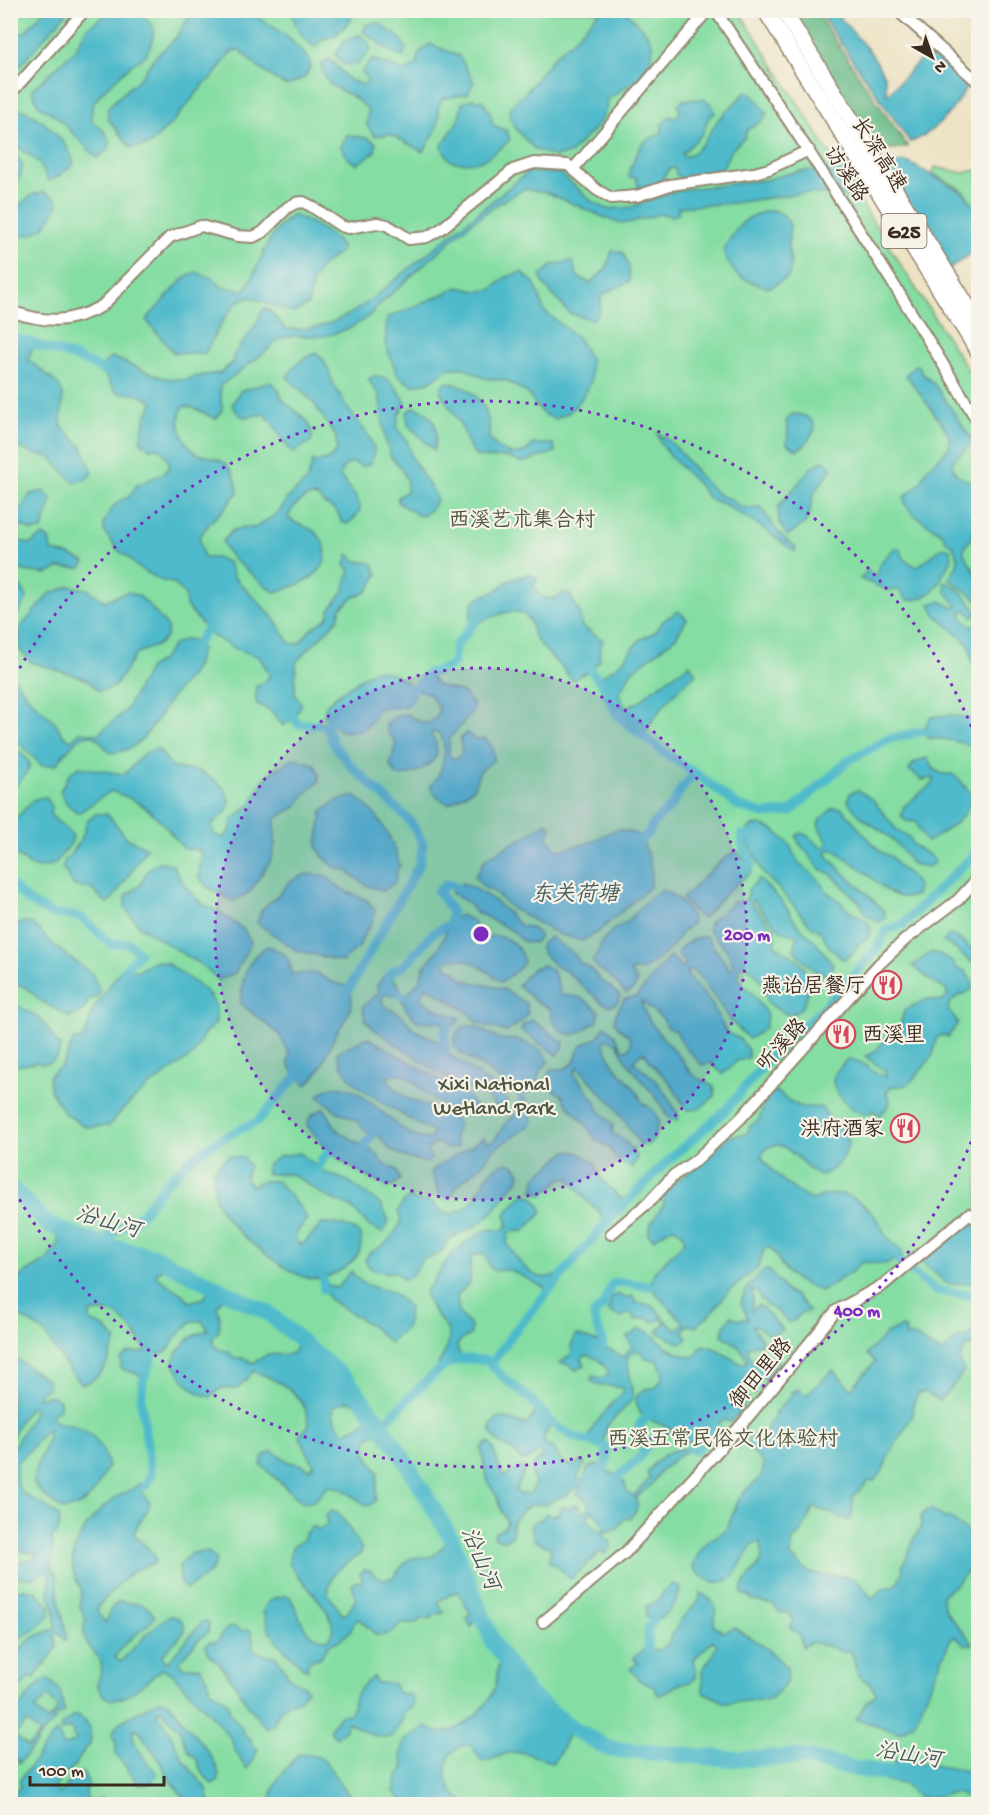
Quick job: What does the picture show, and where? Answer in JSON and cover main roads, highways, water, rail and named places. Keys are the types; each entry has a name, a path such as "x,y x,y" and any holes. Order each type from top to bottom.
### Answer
{"highway":[{"name":"长深高速","path":"765,10 978,351"},
{"name":"长深高速","path":"783,10 978,323"}],"water":[{"path":"45,10 68,11 11,76 11,32 24,33"},
{"path":"193,10 251,11 292,41 311,64 305,77 287,86 262,70 240,50 232,51 213,77 205,83 172,123 149,145 131,148 108,119 108,107 142,76 154,58 175,39"},
{"path":"110,11 135,12 144,17 154,28 152,43 146,55 129,67 101,93 92,105 92,121 110,140 109,149 97,158 57,117 38,105 32,90 76,49 86,29"},
{"path":"299,11 344,11 352,19 335,36 322,39 316,47 301,34 296,25 292,15"},
{"path":"600,11 626,11 646,32 652,43 652,57 640,77 607,100 606,109 599,124 571,153 555,157 534,149 516,129 510,118 510,107 526,92 555,55 572,41"},
{"path":"834,11 871,53 885,77 887,95 921,59 934,57 963,79 966,87 957,103 934,128 910,142 819,12"},
{"path":"377,22 400,38 406,48 403,57 392,53 363,32 366,25"},
{"path":"359,35 368,41 371,50 357,64 343,64 335,55 345,40"},
{"path":"430,44 459,56 474,82 468,94 442,99 438,108 437,126 423,152 390,134 375,136 367,126 368,110 355,98 328,82 321,64 330,59 349,80 363,85 368,81 362,72 372,59 404,71 417,65 419,53"},
{"path":"746,91 751,93 767,113 762,121 747,130 745,137 731,150 723,167 709,174 681,179 676,174 675,168 669,169 658,185 638,188 637,178 629,177 630,168 640,147 650,138 662,133 662,124 670,116 675,118 680,113 678,105 683,100 704,99 711,104 715,113 709,117 702,134 682,154 683,157 695,152 719,119"},
{"path":"472,99 483,101 490,112 493,125 507,131 510,140 483,160 469,163 451,161 441,147 458,121 462,103"},
{"path":"12,106 31,114 50,128 65,145 74,164 58,177 48,181 39,162 13,144 13,135 10,132"},
{"path":"347,135 368,138 376,143 375,152 357,164 347,158 341,146"},
{"path":"11,155 17,157 23,165 21,174 11,192"},
{"path":"907,162 962,191 978,214 978,250 950,269 872,189 848,196 802,193 734,203 678,207 679,213 673,216 660,214 628,223 615,222 548,193 524,189 499,203 466,227 367,318 330,335 286,337 273,344 220,386 222,410 216,419 197,409 184,406 180,424 186,443 197,453 224,463 232,471 238,493 209,524 199,539 204,558 218,558 228,562 234,577 271,615 291,644 300,643 309,631 328,617 330,609 343,592 350,570 345,565 348,554 356,561 372,563 378,574 368,591 353,598 341,608 338,619 296,662 295,695 302,704 294,717 283,726 272,712 256,703 256,687 266,681 270,674 259,657 236,649 211,635 186,606 185,594 173,583 162,581 137,567 118,550 105,533 103,524 111,509 119,501 129,497 137,485 164,473 170,466 167,457 159,448 149,448 140,441 146,416 153,403 140,395 116,392 100,368 111,357 163,378 185,380 220,373 232,363 234,354 258,322 265,308 286,329 320,326 350,314 528,172 560,173 593,202 607,209 632,207 668,193 688,189 765,180 799,171"},
{"path":"44,192 55,198 58,205 49,221 35,233 11,237 11,211 34,194"},
{"path":"773,210 784,215 790,225 788,246 791,263 788,277 769,288 739,276 731,267 723,250 733,234 748,218"},
{"path":"293,215 328,233 342,250 320,268 312,283 308,305 293,313 251,297 237,302 224,319 205,353 174,353 146,320 184,278 196,272 214,279 221,287 245,290 270,240 284,222"},
{"path":"612,251 623,252 629,267 630,281 602,295 599,313 592,320 569,313 545,286 540,276 554,264 572,261 578,277 590,283 606,269"},
{"path":"522,272 535,284 544,311 578,338 590,359 591,381 582,398 570,412 555,419 543,414 527,393 507,381 484,378 465,368 449,368 429,382 412,385 398,376 385,344 387,318 458,287 477,291 491,290 506,277"},
{"path":"21,339 35,343 28,359 59,385 63,396 62,427 82,447 93,473 86,479 74,483 49,456 37,455 11,444 11,363 17,357 17,343"},
{"path":"316,353 325,363 346,405 368,435 374,454 371,463 363,467 352,462 343,467 340,476 357,498 360,509 356,517 347,524 341,522 336,511 314,496 300,501 293,509 288,517 317,534 325,548 325,557 323,566 310,578 275,592 236,561 227,552 222,542 232,531 243,527 255,528 280,511 287,499 307,480 313,461 327,460 337,450 336,437 313,402 287,377 300,362"},
{"path":"915,365 920,367 921,372 935,385 971,438 969,447 955,459 952,465 959,476 978,484 978,512 973,536 964,548 964,554 978,576 978,600 949,579 957,565 958,557 953,546 946,541 943,534 914,515 905,504 904,497 921,482 926,470 949,448 949,435 906,375"},
{"path":"374,376 390,381 406,402 399,414 397,428 407,441 412,458 437,501 428,512 420,516 398,503 398,497 407,491 407,481 401,468 391,457 385,438 379,395 368,379"},
{"path":"270,382 278,388 282,399 308,422 312,433 312,440 293,453 264,414 245,417 239,414 232,405 240,391"},
{"path":"445,382 465,388 479,400 488,417 489,438 505,452 516,454 528,450 533,444 554,444 555,452 522,463 506,457 475,456 440,390"},
{"path":"415,407 428,414 435,424 434,450 408,425 407,412"},
{"path":"792,414 807,417 815,429 805,445 797,450 787,444 786,421"},
{"path":"657,433 676,447 706,483 723,497 731,499 742,507 761,507 780,534 796,547 795,552 763,528 724,504 709,499 697,483 670,456 661,444"},
{"path":"824,460 832,468 814,493 805,523 787,536 779,522 778,507 812,467"},
{"path":"44,491 52,500 42,530 31,531 23,526 11,535 11,512 16,513 30,494"},
{"path":"42,536 49,539 51,551 85,562 81,568 59,568 47,574 24,571 11,565 11,543 19,541 30,544"},
{"path":"943,547 950,549 951,560 936,587 921,598 907,600 899,590 887,590 860,579 868,570 875,576 880,563 895,548 899,548 905,560 917,567"},
{"path":"527,574 537,578 534,587 541,597 554,599 564,593 569,594 580,613 581,626 603,640 599,652 600,660 591,670 572,680 535,638 530,621 517,612 501,613 470,626 472,604 479,597 494,592 507,582"},
{"path":"10,579 16,582 27,598 11,625"},
{"path":"944,582 955,587 964,595 978,615 973,617 966,610 960,613 965,621 978,630 978,676 972,662 969,645 935,614 930,604 941,601 953,608 957,606 946,592"},
{"path":"70,586 89,590 104,601 127,592 139,596 167,626 167,636 158,645 137,653 114,687 99,691 86,679 31,662 19,649 20,628 49,594"},
{"path":"678,611 687,619 676,637 632,671 619,694 625,707 639,702 652,690 690,664 696,674 666,702 643,736 616,714 598,679 621,663 639,640 655,632 663,621"},
{"path":"186,639 194,640 201,649 191,675 147,733 130,748 111,753 96,737 88,735 72,745 56,765 41,765 11,735 11,675 31,700 55,722 62,734 71,740 80,732 98,734 126,710 149,668 162,660 174,644"},
{"path":"375,670 391,673 415,688 428,673 437,685 462,692 474,705 471,714 449,739 449,756 456,759 462,753 460,739 467,733 476,740 485,738 493,748 494,760 480,771 473,789 449,804 438,798 430,787 438,776 443,761 444,746 439,733 431,734 436,743 437,756 424,768 409,775 397,776 390,765 396,742 388,733 386,724 395,717 406,714 421,722 429,723 436,717 439,709 430,694 416,689 414,697 407,705 378,708 372,721 360,731 340,731 324,715 329,702"},
{"path":"952,715 969,718 978,716 978,749 954,741 928,738 923,731 931,717"},
{"path":"11,746 23,754 30,764 11,792"},
{"path":"158,749 173,768 199,771 224,788 230,803 226,812 212,824 213,834 223,838 231,830 231,821 250,805 269,774 294,758 314,764 319,774 319,781 304,795 296,807 275,819 275,845 271,860 249,893 233,901 207,887 199,878 202,852 184,849 153,814 136,801 111,791 78,813 67,804 60,791 70,773 79,767 124,774 142,755"},
{"path":"927,758 935,770 942,774 952,774 972,795 970,804 961,818 927,842 916,822 906,821 901,816 904,806 934,782 934,778 922,780 909,770 916,762"},
{"path":"858,790 873,800 896,829 909,837 913,845 932,857 934,863 928,867 912,864 891,839 859,815 848,801 850,793"},
{"path":"355,796 378,818 397,855 400,866 395,882 383,891 366,885 347,871 335,867 323,857 317,847 322,812 336,801"},
{"path":"46,797 51,805 50,814 73,836 56,863 40,868 31,866 11,853 11,824 34,799"},
{"path":"833,808 842,808 881,852 892,857 898,866 910,875 918,887 916,895 901,897 894,895 836,851 828,850 826,854 833,862 885,913 885,918 879,922 866,915 859,902 831,874 821,870 796,836 801,833 821,847 825,847 828,842 818,823"},
{"path":"96,814 107,814 127,838 147,848 112,900 107,903 91,889 74,886 63,869 64,861 79,843 87,821"},
{"name":"东关荷塘","path":"546,822 551,827 547,838 558,850 588,843 617,829 635,833 644,844 649,858 652,874 650,887 598,932 582,941 558,934 511,908 493,891 483,887 475,877 486,858 528,835"},
{"path":"760,825 774,830 789,844 798,862 819,880 826,891 840,901 847,910 870,924 870,935 859,943 848,957 842,959 828,945 822,933 810,925 763,873 742,835 752,826"},
{"path":"736,851 751,865 752,872 729,890 703,918 697,915 682,898 714,867"},
{"path":"159,862 172,864 184,885 201,903 219,912 244,930 251,942 235,973 219,980 200,964 140,927 125,908 126,896 140,885 148,870"},
{"path":"306,874 323,875 345,891 367,900 375,910 372,922 362,937 360,946 342,962 296,950 257,923 262,909 290,881"},
{"path":"759,879 782,901 797,924 815,941 833,964 831,971 825,975 812,969 794,950 798,935 791,935 779,928 753,900 750,902 775,930 776,946 794,957 805,969 808,980 806,1000 799,1010 793,1013 782,1012 767,1002 767,996 760,980 742,963 739,969 740,981 754,995 767,1015 765,1028 749,1039 733,1023 699,976 692,970 688,970 687,975 712,1004 727,1033 739,1038 748,1050 748,1058 737,1061 723,1074 711,1063 702,1065 684,1046 676,1031 667,1027 663,1019 641,1001 648,1018 658,1032 691,1073 714,1087 715,1096 699,1109 687,1110 670,1083 650,1062 645,1053 640,1054 633,1062 649,1074 665,1092 679,1117 676,1121 666,1114 658,1100 630,1066 617,1043 608,1039 603,1042 613,1064 635,1089 643,1103 654,1111 659,1121 654,1139 647,1145 640,1144 611,1101 578,1067 574,1073 596,1102 598,1109 613,1125 612,1133 624,1140 635,1154 637,1158 631,1168 617,1160 609,1147 597,1141 584,1122 567,1105 562,1095 554,1091 547,1078 550,1069 564,1069 574,1063 579,1049 585,1043 596,1039 605,1026 615,1035 623,1050 628,1050 631,1044 630,1037 618,1027 615,1020 624,999 636,997 670,956 685,967 686,964 677,953 690,942 706,936 730,970 733,968 728,952 708,930 709,923 733,902 745,901 748,890"},
{"path":"462,883 486,895 501,906 519,925 531,928 540,937 534,943 522,941 513,931 474,911 467,902 451,893"},
{"path":"663,890 682,903 693,923 681,933 673,946 661,957 642,971 630,971 637,981 634,989 626,994 592,961 599,951 601,942 613,930 627,922 651,896"},
{"path":"460,915 472,920 484,937 498,936 509,940 522,955 524,962 519,969 501,982 483,968 469,961 447,960 446,966 455,971 463,980 503,989 526,1003 528,1013 521,1022 506,1032 478,1023 469,1013 430,988 426,987 420,997 432,1007 460,1018 456,1024 417,1021 406,1009 402,999 420,981 423,968 437,951 450,924"},
{"path":"23,922 33,924 57,948 92,974 100,990 98,996 88,1001 81,1012 69,1017 41,1001 25,987 11,983 11,932 16,925"},
{"path":"949,935 961,940 978,954 978,966 943,942"},
{"path":"550,937 575,955 580,963 592,969 600,980 620,996 617,1003 610,1006 602,1003 566,971 555,966 543,953 540,945"},
{"path":"268,946 285,955 290,963 291,974 317,973 331,982 350,987 352,1001 350,1010 321,1067 307,1085 296,1076 288,1063 289,1053 279,1034 241,1004 246,971 255,957"},
{"path":"932,952 947,958 958,970 964,970 973,983 972,989 954,999 949,1005 948,1010 958,1023 948,1037 943,1035 937,1037 932,1057 907,1085 891,1087 886,1093 890,1099 889,1106 880,1115 874,1111 866,1114 860,1113 849,1106 839,1095 834,1084 834,1076 847,1059 858,1061 886,1076 886,1072 865,1056 876,1051 884,1039 896,1030 904,1010 927,999 941,1001 947,997 947,990 912,966"},
{"path":"153,961 167,963 206,991 216,1006 216,1023 204,1034 193,1055 148,1087 122,1110 109,1126 87,1127 65,1114 50,1090 49,1076 62,1065 74,1040 82,1039 93,1009 120,971 139,970"},
{"path":"543,965 554,973 561,995 582,999 599,1011 597,1022 576,1034 565,1033 558,1028 550,1009 534,1000 518,985 532,969"},
{"path":"385,975 396,981 401,992 396,995 385,994 381,1000 386,1007 402,1015 413,1029 442,1043 451,1056 492,1085 508,1101 498,1108 483,1093 460,1087 375,1030 365,1020 363,1006 378,994 377,985"},
{"path":"11,1001 40,1019 60,1047 58,1056 49,1063 38,1062 11,1067"},
{"path":"532,1020 564,1043 557,1055 521,1030 523,1025"},
{"path":"475,1026 499,1039 518,1040 540,1049 549,1061 539,1073 537,1082 524,1096 533,1118 532,1124 493,1150 483,1164 457,1186 450,1198 441,1199 431,1172 483,1137 488,1143 494,1141 521,1105 515,1088 459,1052 455,1047 456,1035 462,1027"},
{"path":"367,1037 469,1097 476,1109 472,1115 447,1109 407,1076 397,1074 387,1077 402,1095 451,1116 459,1124 454,1136 458,1147 446,1149 440,1143 434,1144 427,1150 431,1158 426,1163 404,1157 389,1149 380,1137 365,1131 357,1121 335,1110 318,1096 331,1087 345,1087 373,1104 402,1128 416,1136 430,1139 433,1132 366,1092 351,1079 340,1063 337,1053"},
{"path":"777,1092 799,1106 822,1108 836,1127 845,1129 848,1143 843,1157 833,1169 820,1176 791,1152 776,1145 768,1148 761,1156 765,1162 792,1188 813,1200 832,1194 841,1194 857,1200 878,1220 886,1236 901,1250 902,1258 884,1264 861,1262 853,1271 822,1291 794,1279 768,1247 764,1249 758,1268 730,1290 696,1327 688,1325 683,1331 687,1338 683,1343 657,1332 665,1323 662,1319 653,1322 645,1318 636,1320 633,1315 627,1314 621,1317 609,1312 612,1297 618,1294 625,1298 633,1296 635,1302 655,1308 674,1328 677,1329 685,1324 661,1300 650,1284 655,1271 685,1241 682,1233 673,1227 653,1239 648,1234 651,1223 664,1204 664,1196 670,1186 696,1168 730,1136 747,1134 750,1126 759,1120 769,1093"},
{"path":"324,1108 338,1131 377,1154 382,1163 396,1169 400,1180 388,1188 352,1168 330,1152 307,1125 311,1115"},
{"path":"567,1151 577,1152 595,1163 600,1177 619,1197 629,1200 607,1223 569,1178 562,1178 542,1195 533,1190 536,1177"},
{"path":"300,1153 326,1173 348,1181 380,1204 389,1220 383,1233 370,1227 351,1207 327,1197 290,1174 267,1174 266,1166 280,1156"},
{"path":"228,1156 244,1157 249,1167 245,1177 251,1186 263,1181 277,1181 298,1205 307,1219 297,1232 295,1241 302,1245 322,1224 343,1225 361,1235 361,1246 357,1255 338,1272 314,1279 296,1274 270,1258 244,1237 218,1205 214,1187 214,1169"},
{"path":"505,1163 514,1164 520,1173 519,1180 494,1211 477,1225 449,1239 442,1251 433,1257 424,1258 411,1276 405,1280 396,1272 378,1271 371,1268 365,1261 369,1254 384,1245 398,1227 401,1221 398,1211 404,1201 410,1197 415,1200 432,1202 439,1210 448,1214 460,1211 470,1204 489,1174"},
{"path":"523,1194 533,1196 541,1207 542,1213 524,1231 509,1232 507,1243 522,1264 536,1276 562,1275 549,1290 510,1270 494,1271 485,1255 473,1255 470,1265 470,1282 457,1296 459,1313 471,1326 471,1334 459,1342 457,1347 462,1360 450,1363 443,1369 438,1364 446,1350 449,1340 448,1332 434,1312 425,1291 451,1255 462,1246 487,1230 501,1231 508,1225 505,1214"},
{"path":"966,1222 978,1226 978,1283 948,1284 926,1266 921,1258"},
{"path":"56,1228 98,1243 153,1256 171,1265 157,1272 157,1277 190,1302 204,1298 208,1292 202,1280 225,1296 217,1306 220,1317 219,1331 213,1337 213,1344 220,1350 228,1351 234,1358 244,1358 253,1363 268,1354 287,1355 295,1351 296,1337 340,1375 363,1402 358,1404 347,1401 334,1406 335,1421 339,1426 345,1432 365,1423 371,1412 385,1432 376,1433 368,1438 366,1453 378,1472 376,1500 369,1506 341,1488 327,1486 314,1500 302,1502 261,1465 263,1456 272,1451 289,1462 309,1469 314,1465 299,1436 309,1425 307,1414 303,1405 290,1390 254,1371 237,1389 221,1388 211,1397 192,1389 173,1362 186,1342 195,1335 208,1330 202,1321 192,1321 164,1353 154,1353 145,1376 121,1369 121,1359 128,1353 146,1352 142,1343 122,1318 106,1312 90,1313 90,1321 104,1327 116,1340 101,1373 96,1378 82,1384 43,1331 11,1311 11,1282 47,1260 59,1244"},
{"path":"765,1269 770,1271 786,1291 795,1295 809,1310 806,1313 802,1312 794,1321 788,1322 766,1305 765,1301 760,1299 759,1294 751,1290 753,1299 751,1311 759,1305 782,1329 777,1333 768,1334 755,1325 752,1326 762,1340 761,1344 747,1347 751,1359 756,1366 774,1359 780,1362 764,1380 756,1374 739,1391 748,1400 730,1422 725,1420 719,1422 712,1432 708,1431 696,1441 687,1442 674,1431 647,1418 639,1411 636,1397 644,1390 655,1388 661,1380 662,1371 656,1360 644,1358 641,1351 635,1351 627,1357 633,1399 607,1426 603,1446 587,1441 597,1422 623,1393 622,1388 591,1381 592,1376 602,1378 609,1373 605,1366 595,1358 584,1356 581,1360 585,1365 576,1370 560,1363 572,1353 571,1346 576,1335 599,1342 605,1349 624,1356 632,1347 627,1337 640,1329 649,1332 665,1346 682,1354 693,1357 704,1345 743,1364 748,1360 743,1352 722,1335 725,1324 732,1316 736,1319 748,1319 741,1303 750,1284"},
{"path":"351,1271 364,1283 395,1295 409,1308 407,1326 390,1343 370,1325 330,1300 324,1290 329,1285 337,1288"},
{"path":"902,1327 906,1329 906,1338 912,1335 943,1352 958,1339 978,1331 978,1342 965,1348 959,1360 964,1369 939,1401 926,1392 918,1393 912,1407 914,1413 888,1456 883,1470 874,1481 869,1481 853,1497 852,1517 848,1520 814,1507 799,1536 793,1539 791,1556 809,1572 856,1580 872,1598 885,1587 892,1587 898,1583 903,1571 902,1566 920,1529 921,1516 926,1511 930,1509 947,1519 949,1517 978,1540 978,1562 970,1567 942,1596 946,1611 973,1644 965,1645 956,1636 951,1638 914,1724 898,1732 856,1719 867,1701 874,1697 876,1692 869,1683 858,1676 852,1654 848,1650 842,1653 832,1647 811,1642 802,1647 800,1635 790,1628 793,1619 788,1612 780,1613 773,1605 754,1601 742,1594 742,1587 761,1560 760,1542 753,1544 733,1577 728,1580 711,1581 701,1576 693,1567 702,1549 710,1540 725,1530 740,1497 762,1473 762,1461 744,1444 755,1435 759,1438 769,1429 767,1426 776,1416 774,1414 794,1390 796,1392 799,1389 806,1395 833,1370 851,1389 875,1362 867,1354 886,1334"},
{"path":"11,1355 49,1381 48,1388 41,1392 38,1398 51,1395 60,1401 60,1408 53,1414 54,1422 74,1426 90,1434 101,1447 108,1466 88,1500 74,1508 64,1510 47,1498 34,1481 34,1472 49,1429 17,1462 16,1476 22,1492 59,1517 59,1530 52,1538 51,1567 58,1579 59,1599 67,1638 65,1641 60,1633 54,1634 57,1648 34,1678 30,1676 11,1698 11,1658 32,1638 56,1628 53,1604 49,1596 50,1576 47,1571 30,1578 11,1577 11,1562 31,1560 37,1554 22,1551 11,1542 11,1510 14,1507 11,1494 11,1452 35,1410 30,1407 21,1418 11,1440"},
{"path":"538,1407 552,1423 544,1437 545,1445 555,1449 560,1459 567,1464 574,1466 581,1461 585,1464 577,1478 582,1481 588,1468 597,1464 609,1473 614,1473 625,1483 627,1492 633,1496 650,1478 647,1474 655,1463 671,1452 690,1449 672,1461 650,1486 635,1498 637,1508 630,1518 624,1519 618,1528 604,1533 603,1536 610,1541 611,1546 605,1554 601,1551 571,1579 555,1564 549,1562 551,1548 535,1541 531,1525 547,1513 552,1516 558,1514 564,1506 568,1509 576,1504 580,1512 585,1512 589,1508 588,1501 577,1494 580,1486 545,1504 526,1508 512,1523 513,1535 503,1541 494,1537 495,1532 505,1527 507,1521 488,1482 481,1449 489,1442 503,1476 518,1468 525,1468 516,1491 520,1494 531,1493 535,1482 532,1468 542,1458 541,1454 538,1452 522,1461 498,1442 490,1428 494,1421 503,1417 528,1424","holes":["591,1511 604,1525 605,1528 602,1531 595,1529 587,1519"]},
{"path":"139,1484 145,1486 142,1492 150,1503 134,1535 154,1554 156,1561 135,1570 125,1578 100,1604 97,1608 98,1612 106,1622 112,1608 121,1601 143,1605 155,1617 119,1651 115,1657 120,1662 152,1629 169,1616 181,1620 185,1631 162,1656 166,1662 202,1622 207,1621 208,1632 179,1662 184,1667 200,1667 205,1673 210,1689 228,1703 230,1712 245,1736 251,1739 252,1746 258,1749 252,1763 246,1769 231,1739 170,1672 162,1669 127,1696 118,1699 109,1699 102,1694 97,1683 101,1664 85,1640 86,1620 80,1606 81,1588 75,1576 74,1550 86,1526 95,1516 115,1498"},
{"path":"331,1511 340,1514 362,1549 361,1553 335,1573 329,1585 328,1594 342,1614 347,1614 356,1599 352,1584 356,1581 361,1582 360,1574 364,1570 370,1570 380,1578 394,1577 409,1559 432,1557 451,1539 481,1612 471,1627 466,1618 471,1615 458,1591 438,1601 444,1613 432,1615 433,1618 422,1619 416,1623 401,1624 393,1632 384,1635 376,1635 359,1619 354,1623 350,1632 328,1645 320,1658 307,1664 308,1669 303,1668 272,1636 263,1612 273,1599 289,1596 306,1629 318,1638 328,1640 332,1631 332,1622 327,1612 289,1563 292,1547 304,1539 305,1533 313,1526 318,1530 327,1525 326,1516"},
{"path":"209,1552 216,1559 213,1569 186,1589 181,1584 179,1566 191,1553"},
{"path":"673,1584 680,1587 675,1604 661,1617 651,1621 646,1616 646,1606 657,1602 664,1591"},
{"path":"22,1589 35,1591 50,1606 50,1615 30,1633 14,1639 11,1631 11,1593"},
{"path":"700,1593 710,1599 715,1606 714,1626 724,1632 734,1628 741,1632 769,1651 787,1668 786,1683 767,1701 726,1703 703,1692 702,1670 713,1655 717,1644 713,1641 693,1660 695,1678 661,1694 658,1695 654,1687 640,1681 630,1669 638,1663 633,1658 644,1649 659,1650 667,1645 680,1621 699,1601"},
{"path":"231,1627 242,1631 249,1629 252,1633 254,1650 265,1655 276,1656 289,1677 307,1690 299,1701 288,1704 280,1711 273,1725 267,1729 205,1646 210,1642 217,1642 225,1630"},
{"path":"503,1657 528,1693 572,1728 559,1754 552,1763 517,1752 482,1762 471,1745 463,1746 452,1753 448,1759 446,1774 451,1791 468,1804 407,1804 394,1792 398,1776 404,1767 401,1755 404,1741 425,1727 436,1732 446,1732 471,1720 493,1692 498,1667"},
{"path":"373,1677 377,1683 392,1683 399,1693 404,1695 408,1693 413,1697 412,1708 405,1710 401,1723 393,1736 375,1736 348,1722 343,1732 336,1738 330,1729 339,1716 349,1714 357,1693"},
{"path":"49,1680 60,1690 64,1711 57,1717 54,1714 59,1708 47,1697 35,1709 47,1721 52,1716 55,1720 38,1739 40,1733 27,1722 15,1735 28,1747 37,1737 36,1744 19,1763 11,1753 11,1716 42,1681"},
{"path":"159,1700 175,1709 216,1765 219,1780 212,1784 202,1773 196,1758 189,1752 179,1729 159,1710 157,1715 164,1722 184,1761 207,1789 210,1804 189,1804 171,1782 139,1731 133,1729 135,1742 157,1775 151,1782 139,1785 116,1754 116,1742 112,1736 115,1728 120,1722"},
{"path":"78,1715 89,1728 90,1745 75,1766 65,1773 65,1777 55,1787 59,1793 63,1792 67,1784 81,1772 85,1775 89,1786 86,1791 87,1800 102,1798 102,1804 34,1804 21,1799 19,1804 11,1804 11,1799 21,1786 19,1781 55,1733 58,1732 63,1746 76,1741 71,1728 61,1731 60,1728 73,1716"},
{"path":"298,1754 315,1756 324,1760 357,1804 270,1804 277,1781"},
{"path":"896,1759 978,1774 978,1799 954,1793 918,1797 904,1784 886,1781"}],"waterway":[{"path":"10,336 74,357 110,373"},
{"path":"406,690 415,688 428,673 439,671 453,664 456,645 479,617"},
{"path":"197,644 206,630"},
{"path":"583,660 604,687 616,714 667,755 698,775 738,806 763,814 790,812 849,760 889,739 923,731 934,732"},
{"path":"288,708 298,724 326,725 340,715"},
{"path":"326,725 334,745 351,766 410,821 423,843 419,865 345,996"},
{"path":"641,840 649,832 654,822 671,807 681,789 695,773"},
{"path":"742,835 743,847 750,858 751,865"},
{"path":"491,1364 513,1333 614,1214 673,1156 725,1111 774,1052 820,1011 877,949 886,930 902,925 978,851"},
{"path":"10,884 28,901 52,914 83,919 111,944 129,943 139,953 124,971"},
{"path":"388,977 394,970 404,966 433,933 450,924 452,912 438,891 447,884 457,888"},
{"path":"399,994 403,996"},
{"path":"446,1049 444,1033 449,1024"},
{"path":"98,1243 142,1214 163,1186 190,1159 228,1135 258,1121 294,1079 302,1066"},
{"path":"366,1147 366,1143 373,1134"},
{"path":"319,1167 322,1159 330,1152"},
{"name":"沿山河","path":"10,1187 49,1225 98,1243 153,1256 268,1313 349,1382 398,1449 451,1538 493,1643 528,1693 572,1728 609,1749 732,1759 801,1757 857,1769 910,1776"},
{"path":"899,1261 936,1291 971,1295 978,1302"},
{"path":"323,1279 324,1290"},
{"path":"603,1346 594,1315 603,1306 613,1283 651,1286"},
{"path":"145,1486 151,1475 141,1400 143,1381 154,1353"},
{"path":"381,1426 424,1383 450,1363 464,1359 487,1360 504,1378 529,1398 552,1423 571,1436 606,1447 607,1460 604,1470"},
{"path":"617,1478 639,1459 646,1447 639,1425 646,1418"},
{"path":"690,1449 695,1451 716,1427"},
{"path":"648,1649 648,1629 653,1621"},
{"path":"969,1782 978,1756"}],"place":[{"name":"燕诒居餐厅","path":"887,985"},
{"name":"西溪里","path":"841,1034"},
{"name":"洪府酒家","path":"905,1128"}],"park label":[{"name":"西溪艺术集合村","path":"522,519"},
{"name":"Xixi National Wetland Park","path":"494,1095"},
{"name":"西溪五常民俗文化体验村","path":"723,1438"}]}
